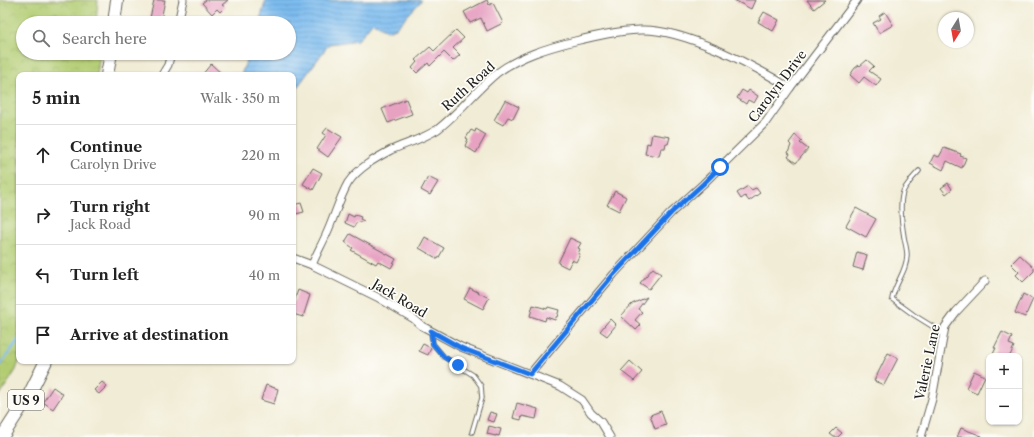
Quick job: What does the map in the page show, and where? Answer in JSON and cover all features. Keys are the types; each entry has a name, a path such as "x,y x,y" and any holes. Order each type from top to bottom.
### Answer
{"highway":[{"path":"115,16 117,0"},
{"path":"107,72 109,60"},
{"name":"US 9","path":"2,437 29,395 44,364"}],"street":[{"path":"180,16 183,0"},
{"name":"Carolyn Drive","path":"530,374 614,274 671,213 766,122 857,0"},
{"name":"Ruth Road","path":"312,266 316,253 326,236 339,202 349,182 359,171 369,163 392,150 423,138 438,128 497,74 515,62 538,51 615,32 641,30 670,32 735,58 771,76 790,88"},
{"path":"164,72 169,60"},
{"name":"Jack Road","path":"296,259 377,297 461,348 560,386 582,400 591,413 601,422 610,437"},
{"name":"Valerie Lane","path":"921,437 932,399 943,333 946,324 985,281"}],"lane":[{"path":"919,171 904,189 902,213 907,255 904,271 894,288 892,298 914,315 943,333"},
{"path":"431,331 433,344 444,357 473,375 481,386 482,398 472,432"}],"green space":[{"path":"0,0 98,0 97,16 16,16 16,60 99,60 97,72 16,72 16,364 18,364 16,370 0,395"}],"water":[{"path":"266,0 422,0 396,28 387,31 373,22 358,40 329,44 296,89 296,72 242,72 246,60 296,60 296,16 261,16"}],"building":[{"path":"154,0 165,0 162,16 150,16"},
{"path":"206,0 228,0 222,5 225,7 220,12 217,9 212,14 202,3"},
{"path":"487,0 489,5 493,3 503,23 487,31 481,18 470,23 464,12"},
{"path":"734,0 755,0 751,9"},
{"path":"807,0 825,0 814,9"},
{"path":"764,12 779,20 773,31 758,22"},
{"path":"885,12 893,25 879,33 873,23 881,19 879,16"},
{"path":"456,30 464,38 453,48 460,55 453,61 444,52 430,66 428,63 417,73 412,68 417,62 415,60 430,47 434,51"},
{"path":"867,60 874,66 869,71 881,79 876,86 864,77 859,83 850,75 855,68"},
{"path":"211,64 220,72 204,72"},
{"path":"742,90 747,93 749,90 758,96 754,103 748,100 746,104 737,98"},
{"path":"406,99 412,114 388,123 382,109"},
{"path":"505,100 519,107 513,119 508,117 503,125 494,120"},
{"path":"327,128 342,137 328,157 317,149 326,135 323,133"},
{"path":"476,129 486,135 476,153 465,146 468,139 466,138 471,130 475,132"},
{"path":"652,134 670,137 665,148 661,148 659,156 645,154 647,143 650,144"},
{"path":"795,135 802,141 800,143 808,149 796,163 788,157 790,154 788,153 791,145 789,143"},
{"path":"944,148 961,154 960,156 966,158 962,168 947,161 943,170 930,163 934,155 939,157"},
{"path":"313,168 322,173 313,190 303,184"},
{"path":"428,177 438,182 430,195 421,190"},
{"path":"948,183 952,189 946,194 941,188"},
{"path":"748,186 751,190 756,188 760,193 749,201 745,196 741,199 737,193"},
{"path":"615,191 626,197 619,211 607,205"},
{"path":"301,203 304,212 296,214 296,204"},
{"path":"856,208 876,219 866,237 846,226"},
{"path":"348,214 354,217 355,215 361,217 360,219 364,221 356,223 354,227 345,223"},
{"path":"350,234 396,259 391,268 378,261 376,264 351,250 353,248 345,242"},
{"path":"425,237 444,248 438,259 419,248"},
{"path":"570,238 581,243 578,248 580,249 578,254 580,254 576,262 572,260 568,268 558,263"},
{"path":"857,252 867,255 863,270 853,267"},
{"path":"1020,255 1034,268 1034,271 1023,282 1016,275 1019,272 1011,264"},
{"path":"653,268 661,274 649,289 640,283"},
{"path":"470,288 489,298 483,309 464,299"},
{"path":"298,290 310,295 303,317 296,315 296,296"},
{"path":"1023,294 1033,299 1025,317 1015,313"},
{"path":"647,297 638,309 642,312 635,320 641,325 636,330 621,316 632,304"},
{"path":"533,305 547,309 548,307 559,310 557,317 555,320 546,317 545,321 530,316"},
{"path":"610,319 616,325 607,336 600,331"},
{"path":"1002,332 1012,337 1009,344 1014,346 1011,353 994,353 996,348 994,348"},
{"path":"423,344 431,348 428,355 419,351"},
{"path":"888,353 898,358 884,385 874,381"},
{"path":"630,361 642,372 634,381 621,371"},
{"path":"974,371 985,376 977,393 966,388"},
{"path":"102,382 107,386 99,394 94,390"},
{"path":"266,385 278,389 274,404 261,400"},
{"path":"53,387 63,394 53,409 43,402"},
{"path":"517,403 538,409 536,419 522,416 521,420 513,418"},
{"path":"661,411 666,425 655,429 650,415"},
{"path":"490,412 497,414 494,422 487,420"},
{"path":"489,426 501,429 499,436 487,434"},
{"path":"836,428 842,433 838,437 834,437 830,434"},
{"path":"961,428 982,436 982,437 957,437"}],"waterway":[{"path":"0,365 16,343"}],"route":[{"path":"458,365 444,357 433,344 431,331 461,348 530,374 614,274 671,213 720,167"}]}
